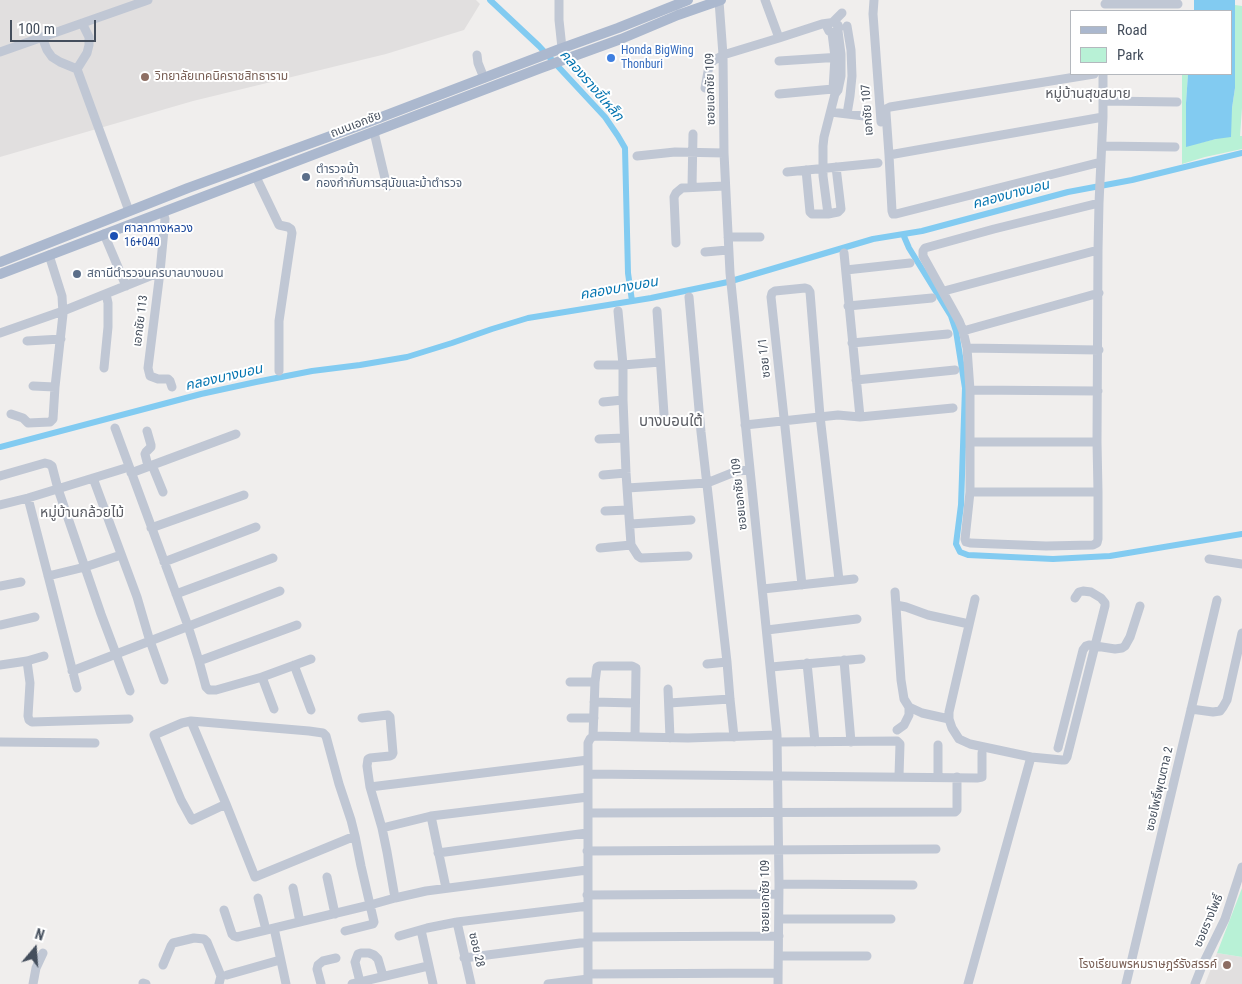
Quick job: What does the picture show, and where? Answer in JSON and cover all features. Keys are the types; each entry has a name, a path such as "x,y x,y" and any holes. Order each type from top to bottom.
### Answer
{"main road":[{"name":"ถนนเอกชัย","path":"0,262 188,188 618,28 675,2 688,0"},
{"name":"ถนนเอกชัย","path":"0,274 541,68 621,40 678,15 720,0"},
{"path":"675,2 678,15"}],"street":[{"path":"0,52 148,0"},
{"path":"559,0 560,49"},
{"name":"ซอยเอกชัย 109","path":"720,0 728,250 777,738 778,984"},
{"path":"764,0 779,38"},
{"name":"เอกชัย 107","path":"874,0 873,14 888,219"},
{"path":"1104,5 1178,4"},
{"path":"828,214 823,168 824,137 835,91 838,57 835,32 829,31 827,27 842,13"},
{"path":"705,88 709,66 723,55 831,22"},
{"path":"78,69 87,53 89,45 89,37 82,23"},
{"path":"847,26 851,50 852,76 847,114"},
{"path":"42,38 52,57 78,69 130,211"},
{"path":"478,55 478,63 484,78"},
{"path":"779,61 838,57"},
{"path":"1088,75 886,109 892,211 893,214 896,214 1101,162"},
{"path":"1099,200 925,248 923,251 923,256 959,321 967,348 970,390 970,492 966,542 1046,546 1093,545 1097,543 1098,250 1104,75"},
{"path":"779,94 835,91"},
{"path":"1104,101 1177,102"},
{"path":"831,112 864,116"},
{"path":"889,155 1103,117"},
{"path":"374,132 387,187"},
{"path":"692,187 693,134"},
{"path":"1102,146 1175,147"},
{"path":"637,156 662,152 724,153"},
{"path":"787,172 878,163"},
{"path":"806,170 810,212 812,214 828,214 838,212 841,209 836,167"},
{"path":"256,176 278,225 288,227 292,233 279,321 279,371"},
{"path":"676,243 674,198 676,193 682,188 726,186"},
{"name":"เอกชัย 113","path":"163,212 160,272 148,368 150,376 164,378 170,381 172,387"},
{"path":"104,234 126,286"},
{"path":"728,238 760,237"},
{"path":"705,252 728,250"},
{"path":"944,291 1098,250"},
{"path":"844,253 860,417"},
{"path":"11,414 23,418 28,423 50,422 54,416 63,311 62,296 49,255"},
{"path":"846,270 910,263"},
{"path":"0,333 63,311 160,272"},
{"name":"ซอย 1/1","path":"802,585 771,297 774,291 805,288 810,292 820,416"},
{"path":"963,331 1099,293"},
{"path":"104,368 108,327 106,294"},
{"path":"689,297 734,737"},
{"path":"848,306 932,298"},
{"path":"618,311 623,365 624,438 631,544 641,558 688,556"},
{"path":"657,311 664,414"},
{"path":"852,343 948,334"},
{"path":"27,341 60,339"},
{"path":"967,348 1098,350"},
{"path":"598,365 660,362"},
{"path":"856,380 955,370"},
{"path":"33,386 55,387"},
{"path":"970,390 1098,391"},
{"path":"603,402 623,400"},
{"path":"745,425 820,416 860,417 953,408"},
{"path":"820,416 839,580"},
{"path":"114,428 188,626 206,687 209,690 216,690 262,677 311,659"},
{"path":"147,431 151,447 145,454 162,492"},
{"path":"0,505 93,478 150,466 236,434"},
{"path":"599,439 624,438"},
{"path":"970,442 1097,442"},
{"path":"0,476 45,463 52,466 85,567 130,690"},
{"path":"627,488 707,483 736,471 750,470"},
{"path":"603,475 626,473"},
{"path":"93,478 137,597 164,680"},
{"path":"970,492 1098,492"},
{"path":"151,528 244,495"},
{"path":"28,498 77,688"},
{"path":"605,511 628,510"},
{"path":"630,524 691,520"},
{"path":"164,562 256,527"},
{"path":"600,548 631,544"},
{"path":"48,576 85,567 121,555"},
{"path":"176,594 273,558"},
{"path":"1209,559 1242,564"},
{"path":"763,590 854,579"},
{"path":"0,586 21,582"},
{"path":"975,599 950,712 949,719 952,728 959,739 980,747 1031,757 1066,760 1105,606 1105,603 1096,594 1091,592 1083,590 1078,592 1075,598"},
{"path":"72,671 280,591"},
{"path":"895,592 902,686 904,699 909,707 909,715 904,726 897,730"},
{"name":"ซอยโพธิ์พุฒตาล 2","path":"1126,984 1218,600"},
{"path":"896,605 928,615 969,624"},
{"path":"1054,760 1082,650 1089,644 1115,650 1125,646 1130,637 1140,606"},
{"path":"0,625 35,617"},
{"path":"767,630 857,619"},
{"path":"199,661 297,625"},
{"path":"1191,709 1213,712 1220,711 1223,707 1242,633"},
{"path":"0,665 28,661 44,656"},
{"path":"771,667 861,659"},
{"path":"844,660 851,742"},
{"path":"28,661 30,682 28,716 32,722 129,719"},
{"path":"707,664 727,662"},
{"path":"807,663 815,742"},
{"path":"294,665 311,710"},
{"path":"588,979 588,743 593,736 595,682 598,666 632,666 636,668 635,737"},
{"path":"262,677 274,709"},
{"path":"570,682 595,682"},
{"path":"668,689 670,738"},
{"path":"669,704 730,699"},
{"path":"594,702 635,702"},
{"path":"909,707 922,713 949,719"},
{"path":"362,718 388,715 391,720 393,753 390,756 368,759 367,772 382,828 395,898"},
{"path":"572,718 594,718"},
{"path":"226,804 192,820 181,800 154,735 191,721 300,730 323,733 326,736 351,820 374,922 373,924 345,931"},
{"path":"191,721 255,877 355,836"},
{"path":"593,736 777,738 815,742 897,741 900,744 899,776"},
{"path":"0,742 95,743"},
{"path":"1058,748 1071,743"},
{"path":"938,745 938,777"},
{"path":"588,774 978,778 982,777 982,753"},
{"path":"968,984 1031,757"},
{"path":"370,787 588,760"},
{"path":"588,813 956,812 957,777"},
{"path":"382,828 431,816 588,797"},
{"path":"431,816 446,888"},
{"path":"438,853 588,833"},
{"path":"587,851 936,849"},
{"name":"ซอยรางโพธิ์","path":"1195,984 1226,919 1242,867"},
{"path":"224,910 234,936 335,914 395,898 446,888 587,870"},
{"path":"327,877 335,914"},
{"path":"779,884 913,884"},
{"path":"293,888 300,922"},
{"path":"587,895 778,894"},
{"path":"258,898 270,929 286,984"},
{"path":"399,936 457,922 588,906"},
{"path":"779,919 891,919"},
{"name":"ซอย 28","path":"457,922 471,984"},
{"path":"421,930 433,984"},
{"path":"464,958 588,939 779,936"},
{"path":"164,964 174,943 194,938 204,939 221,976 219,984"},
{"path":"33,984 36,968 43,953"},
{"path":"383,976 378,959 374,955 358,954 355,962 356,983 428,966"},
{"path":"779,956 867,956"},
{"path":"321,984 317,969 318,965 336,958"},
{"path":"226,975 280,960"},
{"path":"548,984 588,979 778,973"}],"shaded area":[{"name":"วิทยาลัยเทคนิคราชสิทธาราม","path":"0,0 476,0 480,4 464,30 386,54 193,101 0,157"},
{"name":"โรงเรียนพรหมราษฎร์รังสรรค์","path":"1217,953 1242,957 1242,984 1205,984"}],"green space":[{"path":"1235,5 1242,6 1242,108 1240,136 1242,136 1242,149 1182,164 1182,75 1188,75 1186,146 1216,139 1232,108 1235,88"},
{"path":"1242,888 1242,957 1217,953"}],"water":[{"path":"1194,0 1235,0 1235,88 1231,137 1186,147 1188,75 1232,75 1232,10 1194,10"}],"waterway":[{"name":"คลองรางขี้เหล็ก","path":"490,0 539,46 605,117 625,148 628,273 632,301"},
{"name":"คลองบางบอน","path":"0,447 201,394 312,371 407,357 528,318 651,298 728,282 873,239 922,231 1068,192 1132,180 1242,153"},
{"path":"903,234 909,248 951,316 956,331 965,388 961,505 956,544 960,552 968,555 1053,559 1110,556 1242,534"}],"place":[{"name":"Honda BigWing Thonburi","path":"611,58"},
{"name":"วิทยาลัยเทคนิคราชสิทธาราม","path":"145,77"},
{"name":"ตำรวจม้า กองกำกับการสุนัขและม้าตำรวจ","path":"306,177"},
{"name":"ศาลาทางหลวง 16+040","path":"114,236"},
{"name":"สถานีตำรวจนครบาลบางบอน","path":"77,274"},
{"name":"โรงเรียนพรหมราษฎร์รังสรรค์","path":"1227,965"}],"district":[{"name":"หมู่บ้านสุขสบาย","path":"1088,94"},
{"name":"บางบอนใต้","path":"671,422"},
{"name":"หมู่บ้านกล้วยไม้","path":"82,513"}]}
